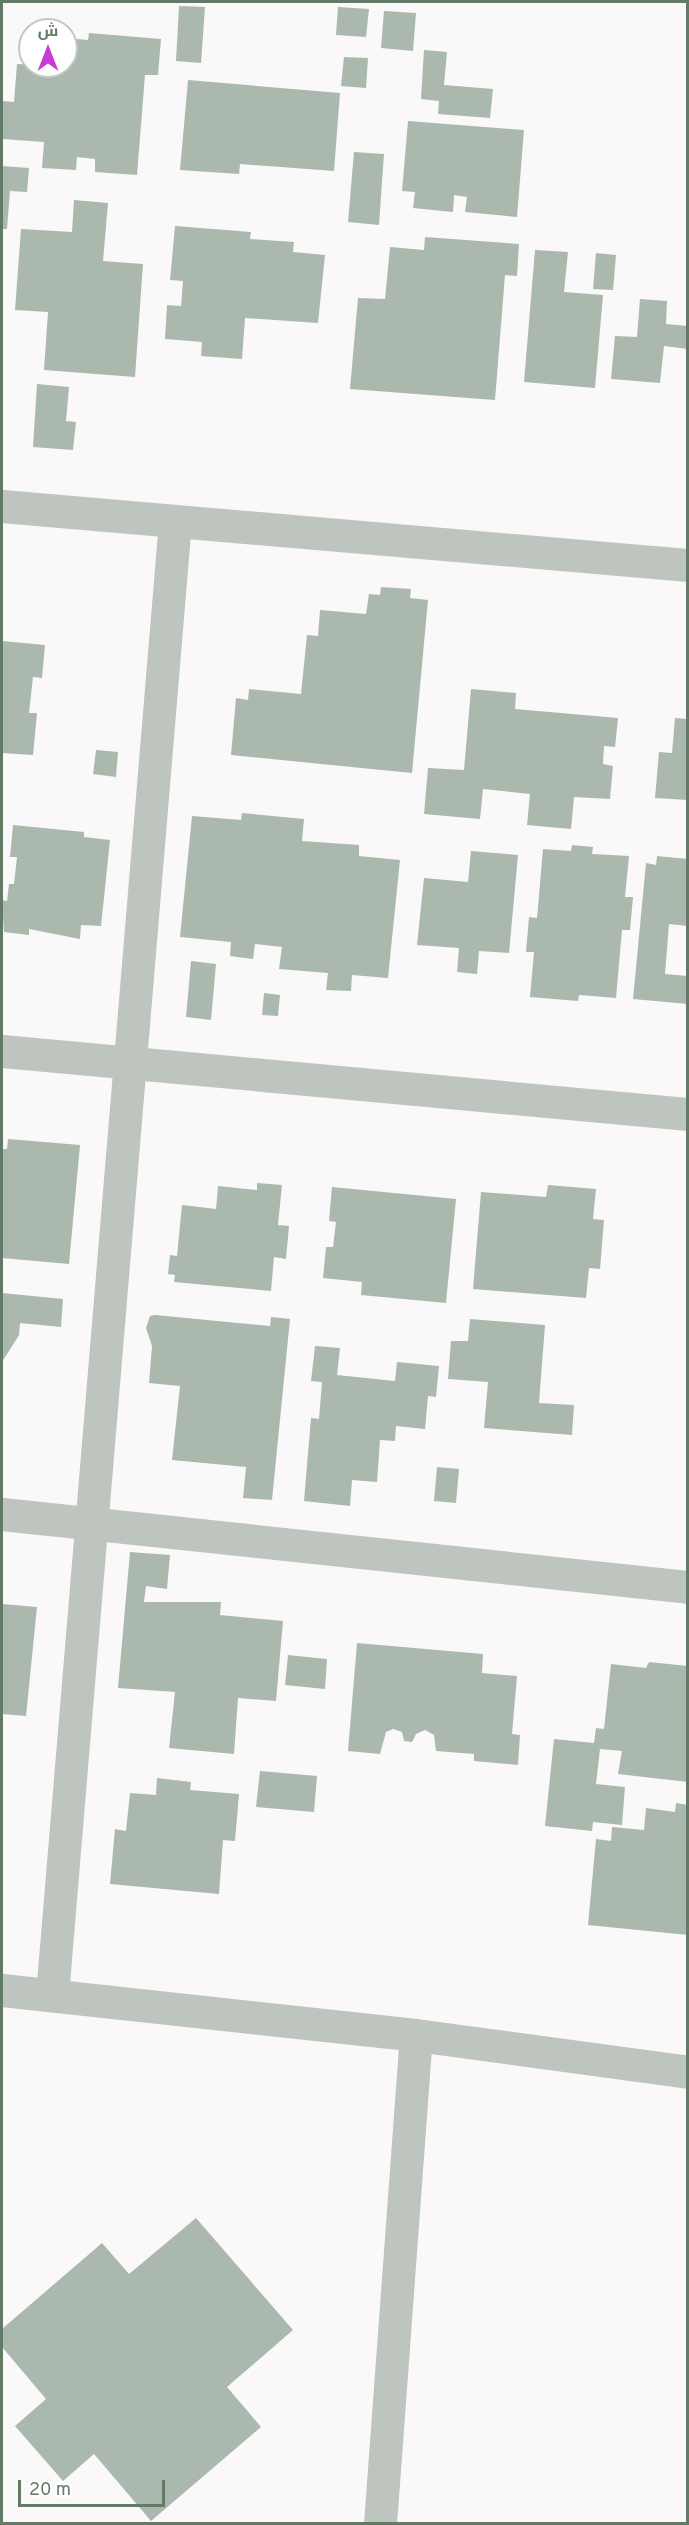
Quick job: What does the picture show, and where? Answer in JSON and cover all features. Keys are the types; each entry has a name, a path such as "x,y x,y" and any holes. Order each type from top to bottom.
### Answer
{"street":[{"path":"2,506 687,565"},
{"path":"52,1995 127,1064 175,522"},
{"path":"2,1051 687,1114"},
{"path":"2,1514 687,1587"},
{"path":"2,1990 416,2035 687,2072"},
{"path":"380,2523 416,2035"}],"building":[{"path":"179,6 205,7 201,63 176,61"},
{"path":"338,7 369,9 366,37 336,35"},
{"path":"384,11 416,13 413,51 381,48"},
{"path":"89,33 161,39 158,75 145,75 137,175 95,172 95,159 77,157 76,170 42,168 44,142 2,139 2,101 14,102 17,64 18,78 78,78 78,39 88,40"},
{"path":"424,50 447,52 444,85 493,89 490,118 438,114 439,101 421,99"},
{"path":"344,57 368,58 366,88 341,86"},
{"path":"188,80 340,93 334,171 240,164 239,174 180,170"},
{"path":"408,121 524,130 517,217 465,212 467,197 454,195 453,212 413,208 415,192 402,191"},
{"path":"354,152 384,154 379,225 348,222"},
{"path":"2,166 29,168 27,192 10,191 7,229 2,229"},
{"path":"74,200 108,203 103,261 143,264 135,377 44,370 48,312 15,310 21,229 72,232"},
{"path":"175,226 251,232 250,239 294,242 293,252 325,255 318,323 245,318 242,359 201,356 202,342 165,339 167,305 181,306 183,281 170,280"},
{"path":"425,237 519,244 517,276 505,275 495,400 350,389 358,298 385,299 390,247 424,250"},
{"path":"535,250 568,252 564,292 603,295 595,388 524,382"},
{"path":"596,253 616,255 613,290 593,289"},
{"path":"640,299 667,301 666,324 688,326 688,349 664,346 660,383 611,379 615,336 637,337"},
{"path":"37,384 69,387 66,421 76,422 73,450 33,447"},
{"path":"381,587 411,589 410,598 428,600 412,773 231,755 236,698 248,700 249,689 301,694 307,635 318,636 320,610 366,614 369,594 380,595"},
{"path":"2,641 45,645 42,678 33,677 29,713 37,713 33,755 2,753"},
{"path":"471,689 516,693 515,709 618,718 615,747 604,746 603,764 613,766 610,799 574,797 571,829 527,825 530,794 483,789 480,819 424,814 428,768 464,770"},
{"path":"675,718 688,719 688,800 655,798 659,752 672,753"},
{"path":"96,750 118,752 116,777 93,774"},
{"path":"242,813 304,819 302,841 359,845 359,856 400,860 388,978 352,975 351,991 326,990 328,973 279,969 282,947 255,944 253,959 230,956 231,942 180,937 192,816 241,820"},
{"path":"13,825 84,832 84,837 110,840 101,926 81,925 80,939 29,929 29,935 4,932 2,900 7,901 9,884 14,884 17,857 10,857"},
{"path":"572,845 593,847 592,854 629,856 625,897 633,897 630,930 622,930 616,998 579,995 578,1001 530,997 534,952 526,952 529,917 537,918 543,849 571,851"},
{"path":"471,851 518,855 509,953 479,951 477,974 457,972 459,948 417,945 424,878 468,882"},
{"path":"657,856 688,859 688,926 669,924 665,974 688,976 688,1004 633,999 646,863 656,865"},
{"path":"191,961 216,964 211,1020 186,1017"},
{"path":"264,993 280,995 278,1016 262,1015"},
{"path":"8,1139 80,1145 69,1264 2,1258 2,1149 7,1149"},
{"path":"257,1183 282,1185 278,1225 289,1226 286,1259 274,1257 271,1291 174,1282 175,1275 168,1274 170,1255 177,1256 182,1205 216,1209 218,1186 257,1190"},
{"path":"548,1185 596,1189 593,1219 604,1220 600,1269 589,1268 586,1298 473,1289 481,1192 546,1197"},
{"path":"332,1187 456,1199 446,1303 361,1295 362,1282 323,1278 326,1247 333,1247 336,1222 329,1221"},
{"path":"2,1293 63,1299 61,1327 20,1323 19,1335 2,1362"},
{"path":"150,1316 270,1326 271,1317 290,1319 272,1500 243,1498 246,1467 172,1460 180,1386 149,1383 152,1346 146,1328"},
{"path":"470,1319 545,1325 539,1403 574,1405 572,1435 484,1428 488,1382 448,1379 451,1341 468,1341"},
{"path":"315,1346 340,1348 337,1375 395,1381 397,1362 439,1366 436,1397 428,1396 425,1429 396,1426 395,1441 380,1440 377,1482 352,1480 350,1506 304,1501 311,1418 319,1419 322,1382 311,1381"},
{"path":"437,1467 459,1469 456,1503 434,1501"},
{"path":"130,1552 170,1555 167,1589 146,1586 144,1602 221,1602 220,1615 283,1621 276,1701 238,1698 234,1754 169,1748 175,1692 118,1688"},
{"path":"2,1604 37,1607 26,1716 2,1714"},
{"path":"357,1643 483,1654 482,1673 517,1676 512,1734 520,1735 518,1765 474,1761 474,1754 436,1751 434,1735 425,1730 416,1734 412,1742 404,1741 402,1732 393,1729 386,1732 380,1754 348,1751"},
{"path":"288,1655 327,1659 325,1689 285,1685"},
{"path":"649,1662 688,1666 688,1782 618,1774 622,1751 600,1749 596,1784 625,1787 622,1825 593,1822 592,1831 545,1826 554,1739 594,1743 596,1728 604,1729 611,1664 646,1668"},
{"path":"260,1771 317,1776 314,1812 256,1807"},
{"path":"157,1778 191,1782 190,1790 239,1794 235,1841 223,1840 219,1894 110,1884 115,1829 126,1831 130,1793 156,1795"},
{"path":"676,1803 688,1805 688,1935 588,1925 596,1839 611,1841 612,1827 644,1830 646,1808 675,1812"},
{"path":"196,2218 293,2330 227,2387 261,2427 151,2521 94,2454 63,2481 15,2426 46,2399 2,2347 2,2329 102,2243 129,2274"}]}
